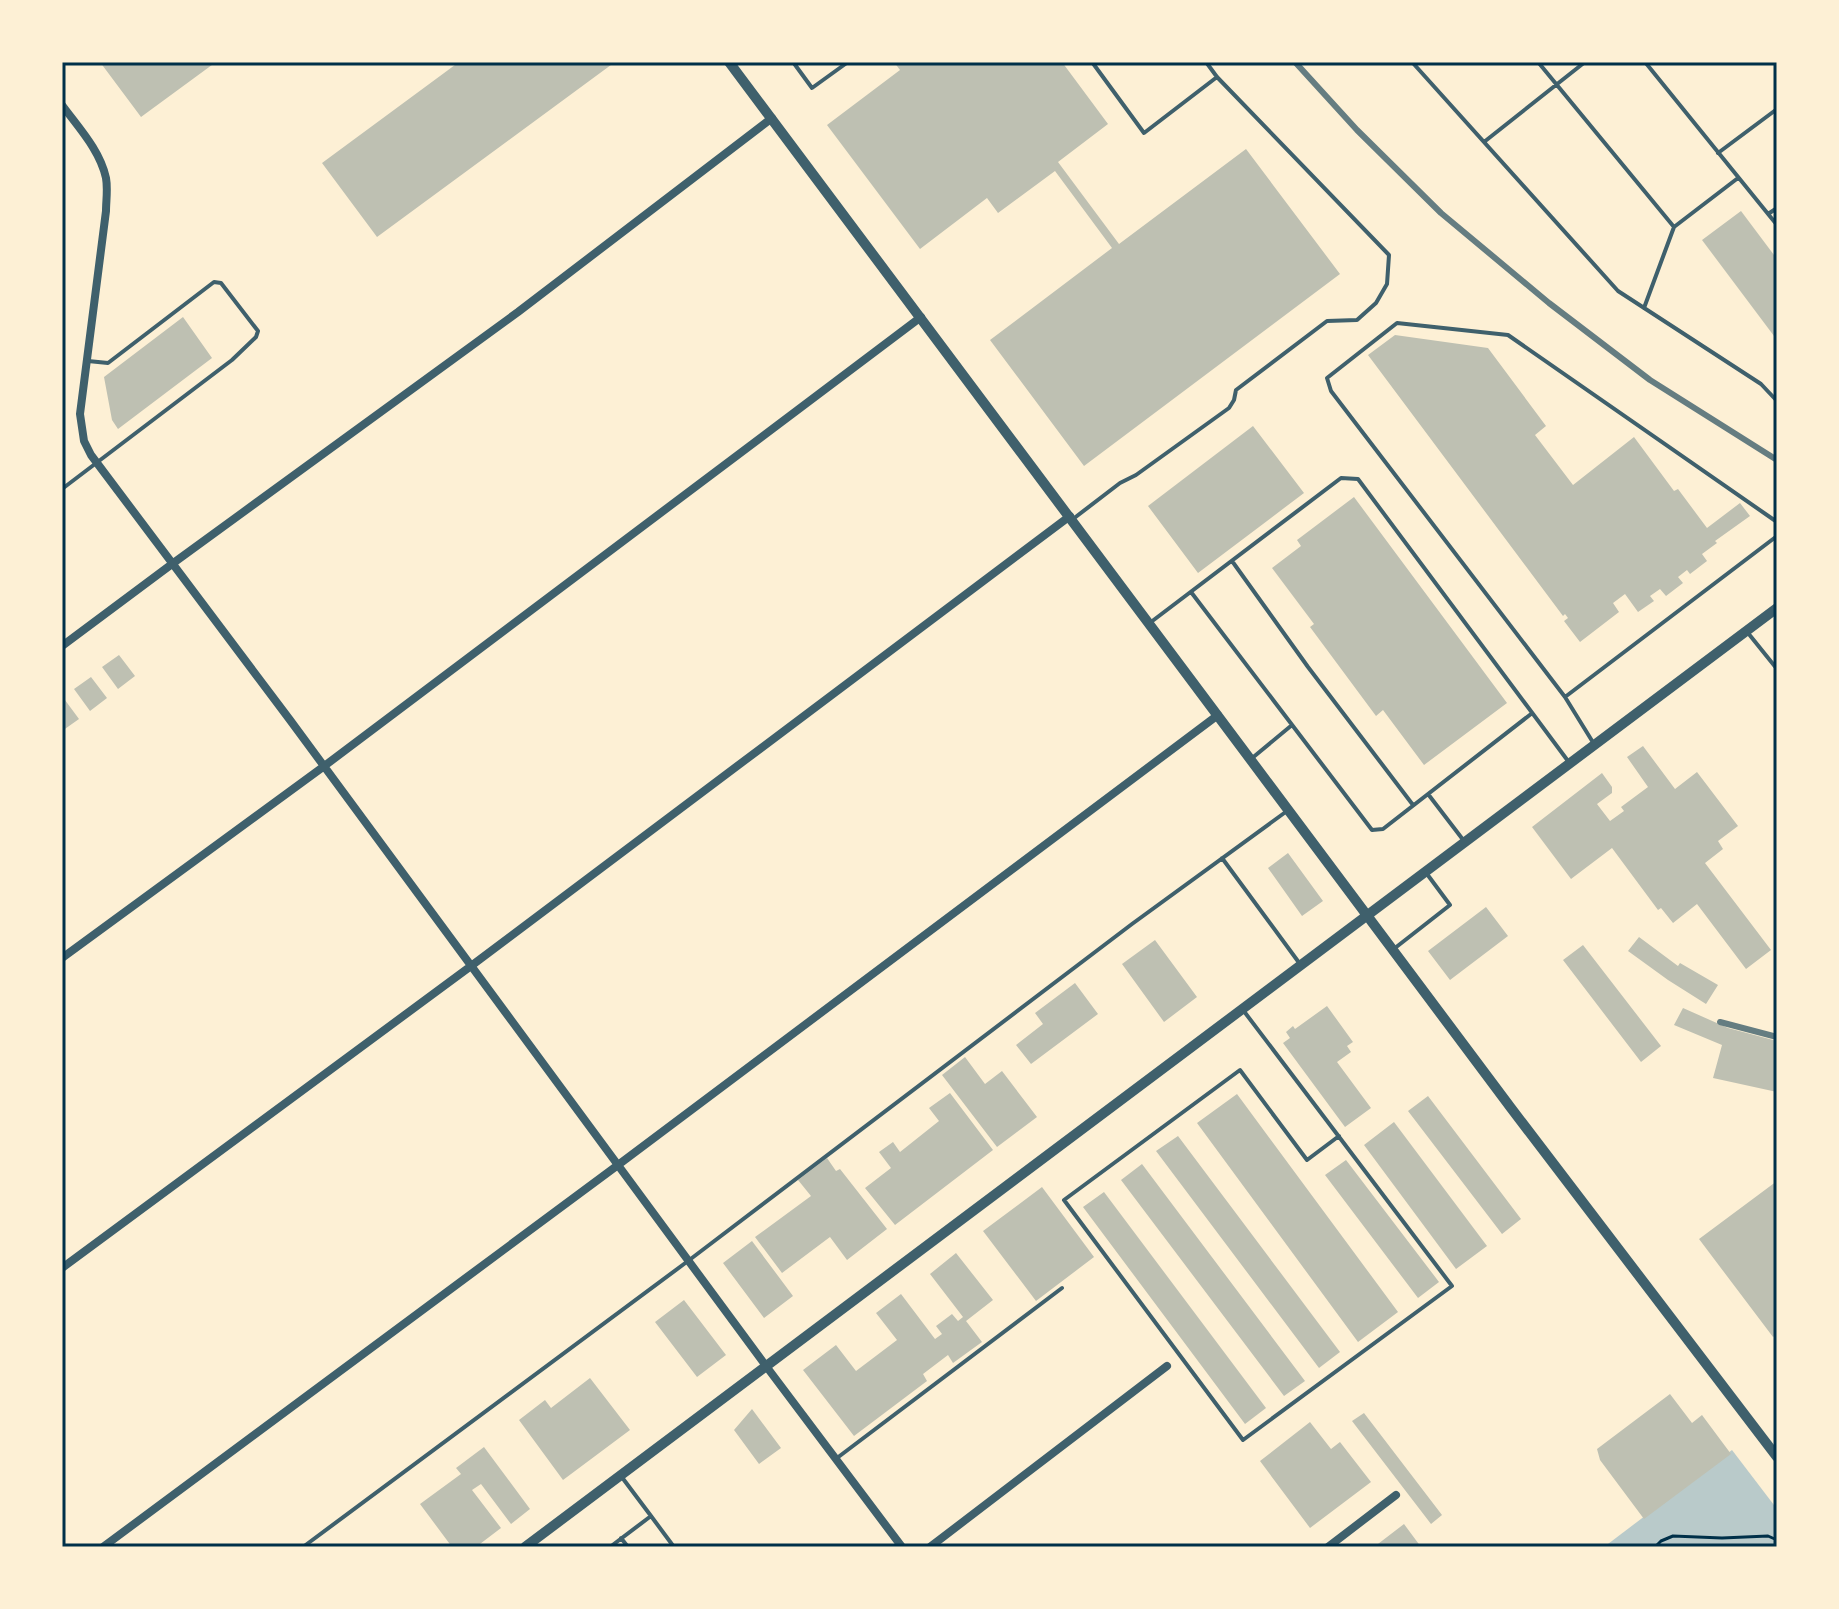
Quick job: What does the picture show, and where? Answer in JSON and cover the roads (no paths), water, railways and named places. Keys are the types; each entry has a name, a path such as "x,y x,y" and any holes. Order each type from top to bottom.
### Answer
{"street":[{"path":"729,62 1366,914 1777,1457"},
{"path":"62,105 95,150 107,182 80,414 84,441 97,463 902,1547"},
{"path":"62,646 518,312 772,118"},
{"path":"62,958 323,767 921,317"},
{"path":"62,1268 1071,518"},
{"path":"525,1547 1777,608"},
{"path":"103,1547 1218,715"},
{"path":"930,1547 1167,1366"},
{"path":"1328,1547 1396,1495"}],"lane":[{"path":"793,62 812,88 848,62"},
{"path":"1092,62 1144,133 1217,77"},
{"path":"1071,518 1229,408 1236,390 1327,321 1357,320 1376,303 1387,284 1389,255 1206,62"},
{"path":"1412,62 1618,291 1761,384 1777,401"},
{"path":"1538,62 1674,227"},
{"path":"1484,142 1585,62"},
{"path":"1645,62 1777,225"},
{"path":"1718,153 1777,109"},
{"path":"1644,308 1674,227 1738,178"},
{"path":"1768,214 1777,208"},
{"path":"62,489 232,360 256,337 258,331 221,283 214,282 108,363 86,360"},
{"path":"1594,744 1565,697 1331,391 1327,378 1397,323 1508,335 1777,522"},
{"path":"1149,623 1341,478 1358,479 1569,763"},
{"path":"1565,697 1777,536"},
{"path":"1232,561 1413,805"},
{"path":"1191,592 1372,830 1383,829 1531,714"},
{"path":"1746,631 1777,669"},
{"path":"1251,759 1292,725"},
{"path":"1428,794 1464,841"},
{"path":"303,1547 1289,809"},
{"path":"1222,858 1300,964"},
{"path":"1393,949 1450,905 1425,871"},
{"path":"1242,1008 1339,1136 1452,1286 1243,1440 1064,1200 1240,1070 1307,1160 1339,1136"},
{"path":"836,1459 1062,1288"},
{"path":"620,1475 674,1547"},
{"path":"610,1547 651,1516"},
{"path":"621,1538 628,1547"}],"railway":[{"path":"1295,62 1357,130 1441,213 1549,303 1650,380 1777,460"},
{"path":"1720,1022 1777,1037"}]}
